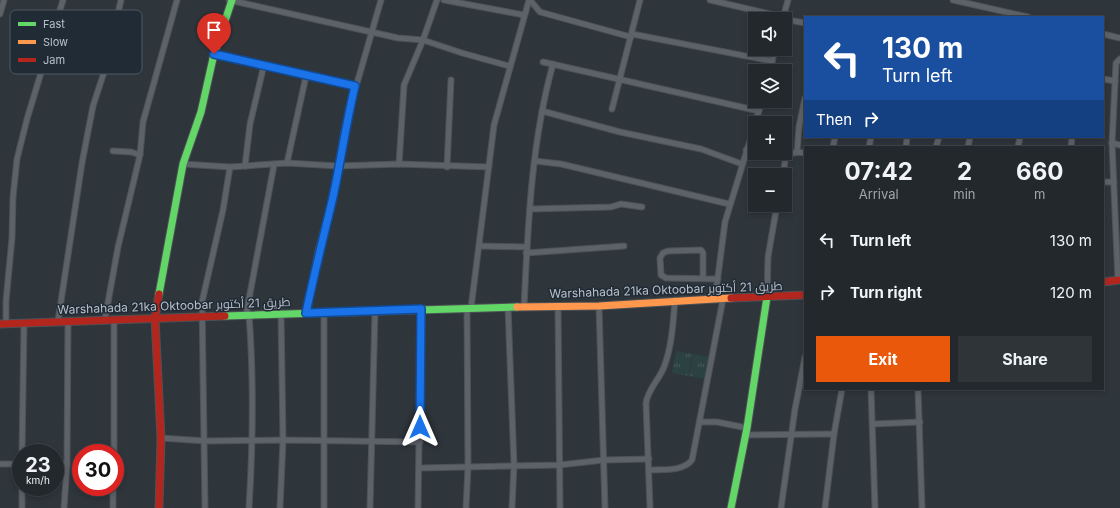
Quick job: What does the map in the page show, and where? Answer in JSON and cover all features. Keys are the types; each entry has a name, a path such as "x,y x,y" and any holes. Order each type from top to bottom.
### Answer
{"main road":[{"path":"159,508 161,438 154,318 183,164 201,112 214,54 231,0"},
{"path":"1104,282 1119,280"},
{"name":"Warshahada 21ka Oktoobar طريق 21 أكتوبر","path":"3,324 281,313 324,313 524,306 599,306 675,300 723,299 804,294"},
{"path":"730,508 746,431 767,296"}],"street":[{"path":"0,14 4,0"},
{"path":"60,10 63,0"},
{"path":"120,10 122,0"},
{"path":"105,320 118,247 140,155 143,122 178,0"},
{"path":"231,0 398,38 423,40 509,66"},
{"path":"306,313 338,166 345,126 355,86 381,0"},
{"path":"399,164 404,85 423,40 437,0"},
{"path":"444,0 524,15"},
{"path":"466,508 468,467 469,308 480,246 494,126 509,66 530,0 540,12 631,36 772,61"},
{"path":"612,109 640,0"},
{"path":"710,0 759,12"},
{"path":"785,12 788,0"},
{"path":"953,0 1024,16"},
{"path":"792,20 804,23"},
{"path":"1104,34 1120,38"},
{"path":"214,54 355,86"},
{"path":"771,64 773,56"},
{"path":"1119,280 1112,143 1118,100 1115,81 1116,63 1120,59"},
{"path":"543,62 759,111"},
{"path":"524,306 526,250 535,160 542,111 553,64"},
{"path":"245,166 250,124 264,66"},
{"path":"3,324 12,238 13,197 17,159 27,118 40,74"},
{"path":"58,321 82,163 93,106 103,74"},
{"path":"287,163 306,76"},
{"path":"1104,79 1115,81"},
{"path":"447,167 451,80"},
{"path":"797,152 799,127 804,103"},
{"path":"757,116 760,108"},
{"path":"542,111 620,132 701,149 742,164"},
{"path":"1112,143 1120,145"},
{"path":"715,299 720,246 729,204 748,144"},
{"path":"113,151 131,152 140,155"},
{"path":"792,153 804,153"},
{"path":"535,160 561,164 729,204"},
{"path":"183,164 230,167 287,163 338,166 399,164 447,167 489,167"},
{"path":"249,508 253,441 252,357 248,315 274,165"},
{"path":"205,508 206,441 201,316 202,302 223,210 230,167"},
{"path":"1104,182 1114,182"},
{"path":"530,209 611,207 620,204 642,207"},
{"path":"767,296 768,257 776,212"},
{"path":"480,246 526,250 624,246"},
{"path":"703,278 703,253 701,250 668,252 663,253 660,258 661,275 666,278 718,279"},
{"path":"650,470 673,470 688,465 692,460 701,422 703,399 723,299"},
{"path":"650,508 647,395 661,374 669,353 675,300"},
{"path":"558,306 560,508"},
{"path":"599,306 605,508"},
{"path":"508,307 514,465 512,508"},
{"path":"418,508 420,468 421,309"},
{"path":"370,508 373,442 375,311"},
{"path":"280,508 283,440 281,313"},
{"path":"324,313 324,508"},
{"path":"114,319 114,444"},
{"path":"64,508 68,321"},
{"path":"22,444 24,324"},
{"path":"781,508 791,435 804,363"},
{"path":"826,508 834,434 842,390"},
{"path":"871,390 875,508"},
{"path":"918,390 922,508"},
{"path":"701,422 718,422 746,431 791,435 834,434"},
{"path":"873,424 920,422"},
{"path":"161,438 206,441 283,440 420,442"},
{"path":"420,468 559,465 604,460 649,459"},
{"path":"0,464 12,464"},
{"path":"22,496 22,508"},
{"path":"113,496 113,508"}],"green space":[{"path":"676,351 692,354 688,376 672,373"},
{"path":"693,354 709,357 705,379 689,376"}],"traffic: fast":[{"path":"159,294 183,164 201,112 214,54 232,0"},
{"path":"731,508 747,428 767,297"},
{"path":"225,316 517,307"}],"traffic: slow":[{"path":"517,307 599,306 731,298"}],"traffic: jam":[{"path":"1104,282 1120,280"},
{"path":"159,294 155,318 161,438 159,508"},
{"path":"731,298 804,295"},
{"path":"0,324 225,316"}],"route":[{"path":"214,54 355,86 345,126 333,195 318,251 306,313 347,313 421,309 420,427"}]}
